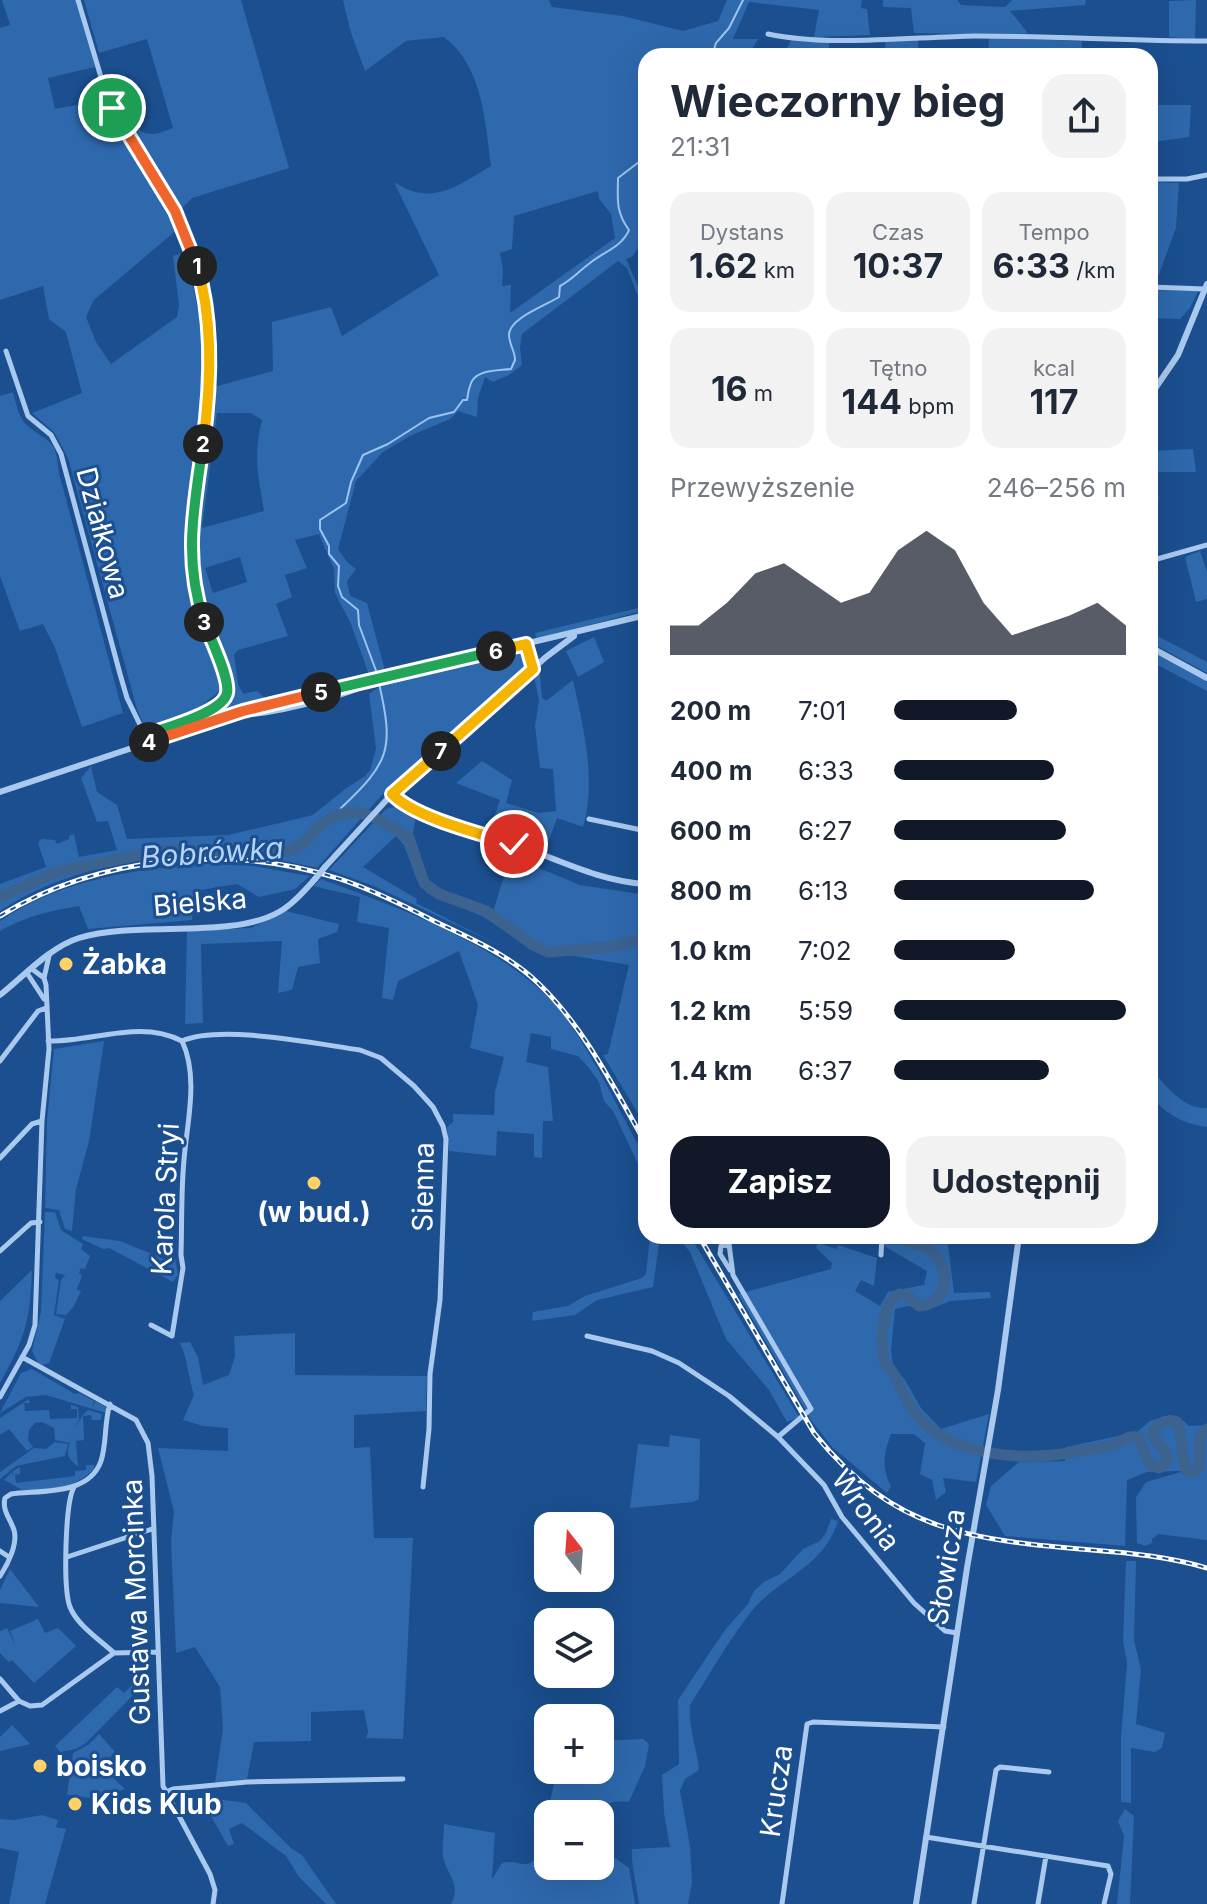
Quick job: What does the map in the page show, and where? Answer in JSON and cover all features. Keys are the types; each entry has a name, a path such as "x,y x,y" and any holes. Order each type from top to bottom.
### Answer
{"street":[{"path":"0,792 146,739 196,717 222,702 227,693 192,578 191,527 209,385 205,304 192,252 175,211 118,120 106,94 78,0"},
{"path":"768,34 786,38 828,39 1015,36 1207,41"},
{"path":"1158,179 1207,175"},
{"path":"1158,287 1206,287 1178,355 1158,384"},
{"name":"Działkowa","path":"6,351 28,416 51,435 61,454 127,698 146,739"},
{"path":"1158,559 1207,545"},
{"name":"Bielska","path":"0,995 71,941 103,933 255,921 279,912 315,879 392,794 533,669 578,633 638,617"},
{"path":"146,739 333,689 578,633"},
{"path":"526,644 533,669"},
{"path":"1158,651 1207,678"},
{"path":"238,714 258,714 353,690 373,681"},
{"path":"316,699 333,689"},
{"path":"392,794 404,804 449,823 514,844 592,875 638,884"},
{"path":"589,819 638,829"},
{"path":"0,1397 35,1325 42,1121 48,1075 44,978 49,956"},
{"path":"30,971 44,978"},
{"path":"30,971 46,1006"},
{"path":"1,1060 36,1014 46,1006"},
{"name":"Sienna","path":"48,1041 135,1031 162,1033 182,1041 192,1037 234,1035 360,1050 381,1058 433,1107 443,1126 446,1153 440,1300 430,1374 429,1429 423,1487"},
{"name":"Karola Stryi","path":"151,1325 172,1336 183,1268 183,1162 190,1079 187,1051 182,1041"},
{"path":"0,1158 32,1124 42,1121"},
{"path":"0,1251 31,1223 40,1222"},
{"path":"729,1244 733,1275"},
{"path":"881,1255 882,1244"},
{"name":"Słowicza","path":"916,1904 1018,1244"},
{"path":"729,1247 721,1246 720,1254 811,1409 778,1437"},
{"name":"Wronia","path":"587,1336 652,1351 679,1363 729,1396 778,1437 824,1485 842,1517 914,1603 945,1631 958,1633"},
{"name":"Gustawa Morcinka","path":"22,1357 136,1420 148,1443 163,1786 212,1879 213,1904"},
{"path":"0,1576 15,1533 3,1500 11,1494 74,1487 91,1476 100,1463 110,1404"},
{"path":"74,1487 68,1504 70,1607 77,1618 114,1653"},
{"path":"67,1557 152,1529"},
{"path":"0,1551 9,1557"},
{"path":"0,1679 19,1701 30,1706 42,1705 114,1653 158,1652"},
{"path":"0,1711 19,1701"},
{"name":"Krucza","path":"782,1904 807,1724 944,1727"},
{"path":"974,1904 996,1770 1000,1767 1049,1772"},
{"path":"166,1792 247,1782 403,1779"},
{"path":"926,1837 1108,1866 1111,1874 1104,1904"},
{"path":"1038,1904 1046,1856"}],"shaded area":[{"path":"2,0 76,0 95,67 48,78 55,109 104,100 179,228 94,300 86,317 96,342 111,364 177,317 179,305 173,256 186,252 199,315 204,377 187,511 186,551 192,596 221,690 192,713 145,728 137,709 68,458 54,432 32,413 82,393 66,332 49,319 43,286 0,300 0,28 10,25"},
{"path":"84,0 241,0 289,168 192,198 182,208 122,118 127,115 147,134 173,128 147,39 99,53"},
{"path":"343,0 549,0 552,7 623,16 683,31 718,21 727,0 862,0 861,8 867,9 870,35 814,37 819,10 749,2 733,39 758,39 753,48 638,48 638,248 632,257 626,259 638,286 638,296 627,268 618,261 522,334 522,365 493,382 485,377 478,398 477,417 458,411 450,419 410,436 383,452 356,481 338,549 356,569 347,581 350,596 367,603 385,671 369,675 351,624 335,593 334,569 319,534 295,540 307,568 285,575 292,597 276,604 288,636 238,650 234,655 238,684 243,694 257,691 265,698 264,703 183,726 221,707 230,694 231,685 201,596 194,544 199,476 214,387 273,371 272,322 331,307 342,336 439,275 394,182 420,193 432,193 455,186 491,166 484,113 474,79 457,49 444,37 406,41 365,71","holes":["598,191 599,199 611,214 615,238 510,313 511,285 502,286 500,253 512,249 514,216","217,413 251,413 262,420 257,456 264,511 202,528","240,557 247,582 213,593 205,568"]},
{"path":"883,0 957,0 961,5 1005,7 1012,0 1086,0 1085,5 1010,11 1028,33 1018,35 914,33 911,8 883,7"},
{"path":"1196,0 1195,39 1169,37 1169,1"},
{"path":"989,38 1082,41 1082,48 988,48"},
{"path":"918,39 918,48 885,48 885,41"},
{"path":"791,41 829,42 829,48 787,48"},
{"path":"1158,105 1191,105 1189,137 1158,141"},
{"path":"1158,182 1179,183 1176,228 1158,277"},
{"path":"1158,290 1198,291 1190,308 1180,319 1158,318"},
{"path":"13,392 23,420 54,448 123,713 82,727 55,648 43,624 20,631 0,576 0,396"},
{"path":"1193,449 1196,472 1158,472 1158,451"},
{"path":"1200,551 1207,572 1207,599 1196,602 1185,557"},
{"path":"638,608 638,612 537,639 535,633"},
{"path":"1158,636 1207,662 1207,673 1158,646"},
{"path":"594,637 604,662 578,677 566,651"},
{"path":"520,650 526,662 523,673 381,796 317,868 238,856 154,859 72,877 34,892 0,911 0,884 46,867 38,843 42,839 55,840 57,844 74,834 79,857 117,850 108,821 97,822 81,778 91,766 97,792 117,805 127,839 228,835 313,815 370,770 376,749 369,694 382,685"},
{"path":"1158,655 1207,682 1207,691 1158,665"},
{"path":"540,674 542,697 546,701 573,680 589,772 583,827 557,818 545,851 490,830 500,800 456,783 482,761 512,780 506,803 539,813 556,811 553,769 540,768 535,726 539,700 534,677"},
{"path":"399,806 416,814 413,833 429,881 493,912 510,856 580,885 638,894 638,1114 603,1055 608,1054 629,965 569,955 549,955 531,948 482,916 427,893 417,880 404,845 396,836 363,867 417,899 416,903 505,948 374,886 329,870 386,809"},
{"path":"208,864 253,866 310,876 295,889 259,897 237,884 194,891 192,920 88,929 79,906 38,915 0,931 0,921 48,895 73,886 126,873"},
{"path":"321,879 421,918 489,952 546,995 568,1021 609,1089 638,1145 638,1164 613,1111 604,1101 599,1082 589,1068 578,1056 551,1049 551,1037 531,1033 526,1062 548,1067 553,1121 543,1121 542,1158 534,1157 534,1134 497,1131 496,1156 449,1151 447,1127 453,1122 453,1114 494,1115 495,1092 504,1057 470,1048 478,1005 459,951 398,981 393,1000 382,998 389,928 357,922 360,897 313,886"},
{"path":"286,911 339,924 337,932 318,939 320,963 298,967 292,990 278,993 282,941 201,944 203,1023 185,1024 187,931 251,928"},
{"path":"104,1041 89,1141 76,1189 72,1231 65,1229 59,1210 45,1208 47,1121 54,1049"},
{"path":"1158,1077 1182,1100 1198,1108 1207,1108 1207,1127 1190,1123 1158,1104"},
{"path":"45,1212 55,1212 61,1230 83,1244 81,1249 90,1256 85,1269 81,1268 79,1273 82,1276 77,1289 81,1291 66,1315 56,1314 61,1280 65,1275 56,1273 55,1278 59,1280 54,1315 65,1319 49,1363 43,1365 38,1363 32,1351 41,1312"},
{"path":"83,1236 120,1241 167,1260 169,1256 175,1258 178,1275 173,1282 109,1248 103,1249 82,1239"},
{"path":"649,1244 659,1244 653,1287 597,1300 575,1315 532,1321 533,1312 568,1306 585,1296 642,1278 646,1274"},
{"path":"684,1244 695,1244 799,1417 787,1422 769,1390 726,1339 690,1252"},
{"path":"818,1244 836,1249 838,1245 877,1258 874,1286 861,1280 855,1291 880,1306 888,1292 924,1285 927,1271 884,1246 948,1244 954,1293 990,1292 991,1298 950,1301 928,1310 908,1306 895,1309 891,1351 893,1366 921,1408 941,1429 989,1414 976,1482 943,1478 946,1492 936,1500 932,1480 920,1474 925,1443 914,1434 891,1434 885,1460 891,1486 887,1493 832,1447 811,1420 738,1294 831,1269 832,1263 816,1248"},
{"path":"32,1270 25,1329 0,1383 0,1301"},
{"path":"295,1333 295,1375 427,1376 426,1411 354,1415 354,1448 370,1447 374,1538 413,1538 403,1739 366,1738 368,1732 364,1710 311,1712 311,1741 254,1742 247,1779 215,1783 223,1729 220,1687 195,1647 176,1653 171,1541 174,1512 158,1448 228,1451 228,1428 203,1426 183,1420 194,1395 180,1343 190,1342 198,1357 203,1385 229,1375 235,1356 234,1336"},
{"path":"32,1369 75,1394 94,1401 92,1407 96,1401 106,1407 106,1413 46,1395 26,1397 0,1413 21,1373"},
{"path":"29,1399 30,1403 24,1403 25,1411 49,1410 50,1419 77,1418 77,1409 71,1409 71,1405 78,1407 79,1419 69,1443 55,1440 54,1428 42,1422 35,1423 29,1430 28,1440 33,1447 27,1451 9,1429 0,1435 0,1418"},
{"path":"88,1410 102,1414 101,1420 92,1420 91,1415 83,1416 84,1440 76,1441 78,1467 68,1456 68,1451 78,1422 85,1413"},
{"path":"1170,1415 1179,1417 1189,1426 1207,1425 1207,1540 1158,1534 1152,1543 1145,1546 1137,1543 1136,1497 1146,1482 1179,1471 1147,1472 1127,1480 1125,1546 1005,1536 986,1505 991,1486 1019,1462 1065,1461 1066,1447 1137,1432 1150,1421"},
{"path":"670,1435 700,1439 699,1499 630,1508 638,1444 669,1447"},
{"path":"55,1442 68,1444 65,1456 16,1466 0,1479 0,1472 34,1448 46,1449"},
{"path":"86,1465 94,1465 88,1475 54,1490 26,1491 4,1480 12,1472 13,1476 13,1471 20,1467 20,1474 15,1475 16,1483 75,1476 75,1471 86,1470"},
{"path":"831,1519 838,1521 822,1550 751,1612 690,1705 699,1770 685,1779 680,1791 690,1846 692,1882 688,1904 639,1904 632,1849 670,1847 662,1775 679,1764 678,1700 725,1630 748,1604 754,1591 780,1574 803,1549 820,1541"},
{"path":"1126,1561 1136,1561 1134,1640 1141,1670 1136,1724 1165,1733 1162,1748 1155,1752 1131,1748 1131,1803 1121,1802 1121,1737 1127,1664 1123,1641"},
{"path":"10,1569 39,1607 0,1603 0,1590"},
{"path":"38,1619 45,1633 58,1628 76,1646 34,1683 12,1660 9,1662 0,1653 0,1631 7,1628 16,1647 10,1631"},
{"path":"144,1673 148,1680 86,1743 60,1752 55,1746 117,1687 124,1693"},
{"path":"12,1725 30,1744 0,1751 0,1737"},
{"path":"99,1734 115,1752 105,1762 106,1771 125,1789 99,1799 67,1795 73,1753"},
{"path":"643,1739 649,1744 645,1766 629,1802 550,1800 554,1784 614,1784 614,1740"},
{"path":"210,1798 246,1803 292,1849 302,1855 336,1904 326,1904 299,1877 286,1856 242,1823 229,1829 234,1844 228,1846 206,1807"},
{"path":"1125,1809 1134,1816 1130,1904 1117,1904 1124,1836 1118,1821"},
{"path":"42,1815 58,1820 56,1827 66,1829 45,1904 9,1904 19,1852 0,1848 0,1819 15,1820"},
{"path":"444,1824 495,1833 492,1879 502,1863 529,1863 534,1860 534,1880 614,1880 614,1857 629,1868 635,1904 451,1904 455,1891 443,1856"}],"waterway":[{"path":"714,48 743,0"},
{"path":"378,676 359,625 358,610 342,597 338,586 339,566 329,554 320,520 346,503 363,455 388,444 429,418 454,412 463,400 467,400 476,376 511,369 515,360 509,335 515,323 559,297 560,286 626,236 629,230 619,211 618,178 638,163"},
{"path":"339,814 379,766 384,753 386,724 379,683"},
{"name":"Bobrówka","path":"0,897 56,872 165,850 288,851 301,845 317,828 334,817 356,813 377,819 409,838 424,883 439,894 486,911 533,945 548,952 610,947 638,941"},
{"name":"Bobrówka","path":"914,1244 932,1252 938,1259 944,1285 936,1300 929,1304 919,1306 907,1295 899,1294 891,1302 883,1326 883,1353 911,1408 946,1439 985,1452 1027,1456 1105,1447 1138,1437 1150,1465 1159,1468 1166,1463 1168,1456 1152,1434 1159,1424 1173,1421 1179,1428 1186,1470 1193,1473 1199,1469 1200,1437 1207,1429"}],"railway":[{"path":"0,916 38,896 79,880 122,868 166,862 210,859 255,861 298,868 352,883 489,948 538,983 584,1039 638,1130"},
{"path":"704,1244 814,1433 844,1466 874,1492 938,1525 973,1535 1010,1542 1150,1556 1207,1568"}],"place":[{"name":"Żabka","path":"66,964"},
{"name":"(w bud.)","path":"314,1183"},
{"name":"boisko","path":"40,1766"},
{"name":"Kids Klub","path":"75,1804"}],"route":[{"path":"112,108 175,211 203,288 208,413 191,527 192,578 227,693 222,702 196,717 145,735 147,743 269,704 526,644 533,669 392,794 404,804 449,823 514,844"}]}
